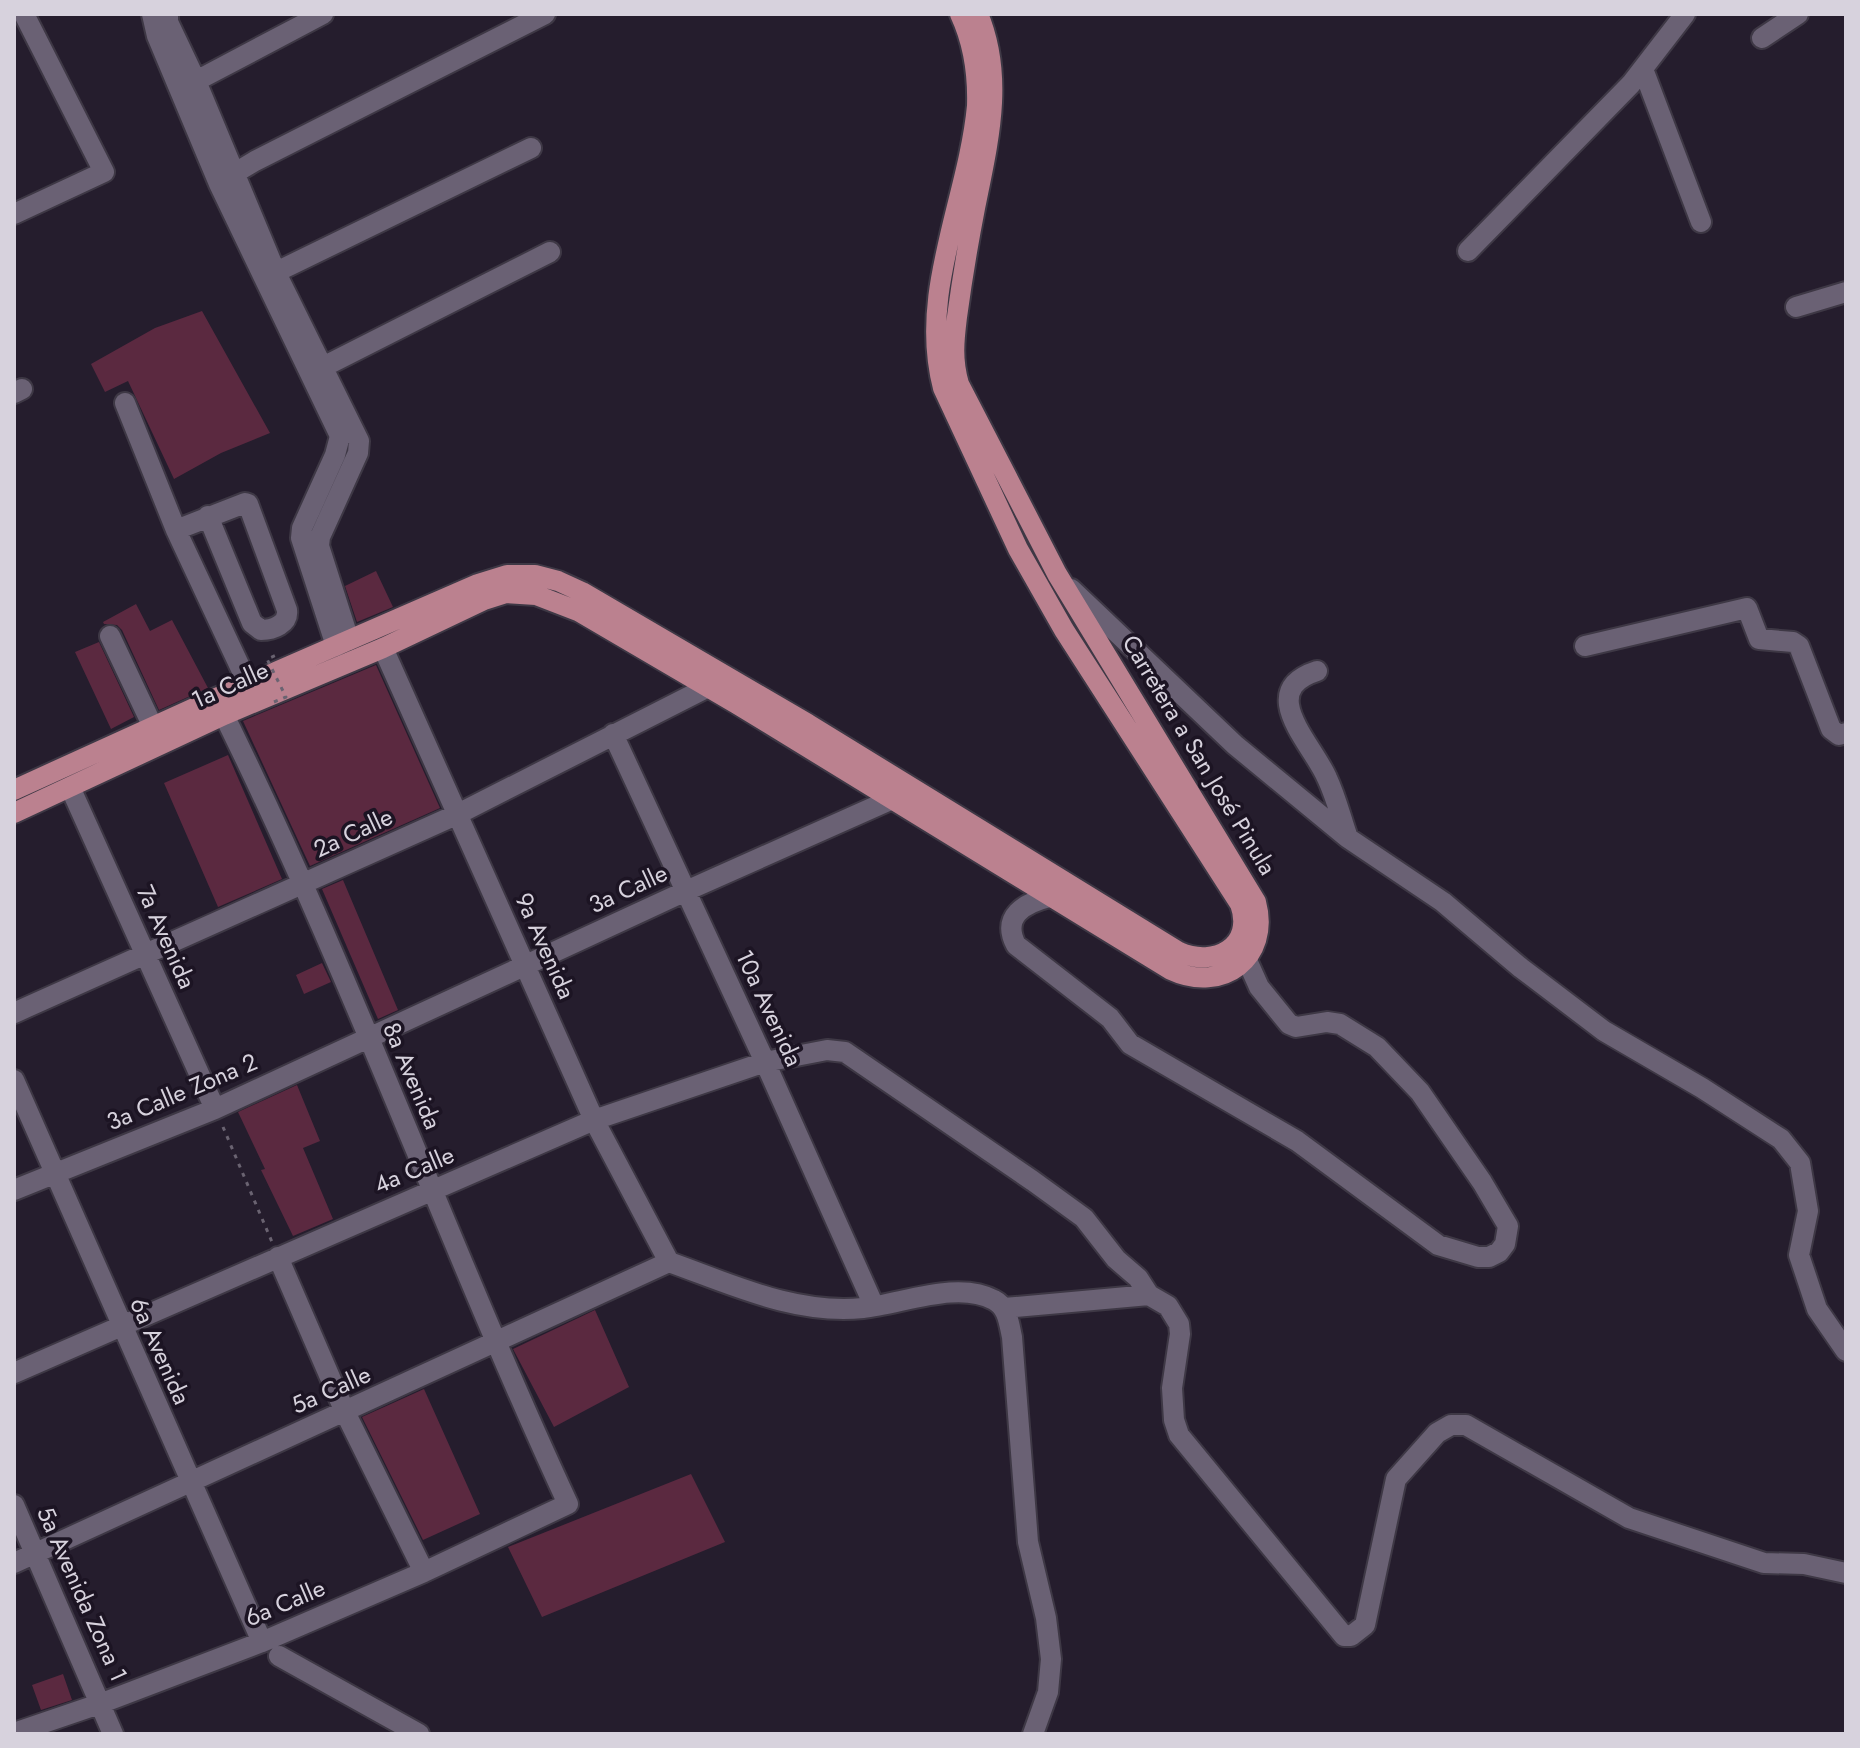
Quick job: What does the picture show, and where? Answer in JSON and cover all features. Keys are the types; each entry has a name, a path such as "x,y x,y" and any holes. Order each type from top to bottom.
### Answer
{"main road":[{"name":"Carretera a San José Pinula","path":"465,600 492,578 514,575 543,577 567,585 808,724 1179,952 1211,958 1237,942 1243,920 1240,904 1064,630 1018,549 943,388 936,359 935,314 973,136 978,88 973,50 960,14"},
{"name":"Carretera a San José Pinula","path":"978,14 988,42 994,99 989,139 960,281 953,358 959,384 1057,574 1256,902 1258,930 1246,958"},
{"path":"465,600 506,593 545,597 580,612 798,740 890,800 1171,970 1190,978 1212,978 1227,974 1246,958"},
{"name":"1a Calle","path":"220,706 248,684 342,643 465,600"},
{"name":"1a Calle","path":"14,790 157,735 220,706 383,648 465,600"},
{"name":"1a Calle","path":"14,813 70,787 157,735"}],"street":[{"path":"14,214 104,172 24,14"},
{"path":"152,14 157,36 226,179 340,436 335,455 302,528 301,538 342,643"},
{"path":"168,14 168,22 196,81 226,179"},
{"path":"196,81 323,14"},
{"path":"226,179 545,14"},
{"path":"1468,251 1579,139 1643,69 1685,14"},
{"path":"1762,38 1798,14"},
{"path":"1643,69 1701,222"},
{"path":"269,276 531,148"},
{"path":"323,367 550,252"},
{"path":"269,276 323,367 359,441 358,453 320,537 319,546 342,643"},
{"path":"1796,307 1846,292"},
{"path":"125,403 176,530 248,684"},
{"path":"176,530 208,516 248,504 287,610 288,616 276,628 261,630 252,623 208,516"},
{"path":"1057,574 1113,632 1235,745 1348,838 1443,902 1521,968 1604,1031 1781,1139 1800,1163 1808,1211 1799,1255 1817,1309 1846,1351"},
{"path":"1585,646 1747,608 1759,639 1793,642 1799,646 1831,729 1839,735 1846,733"},
{"path":"110,636 157,735"},
{"name":"9a Avenida","path":"383,648 594,1120 669,1262"},
{"path":"1317,671 1297,680 1290,691 1288,706 1296,726 1327,777 1348,838"},
{"name":"2a Calle","path":"14,1013 458,814 708,687"},
{"name":"8a Avenida","path":"220,706 304,885 496,1343 568,1503"},
{"name":"10a Avenida","path":"613,734 874,1306"},
{"name":"7a Avenida","path":"70,787 215,1109"},
{"name":"3a Calle","path":"367,1037 890,800 910,787"},
{"path":"1049,897 1028,902 1017,913 1012,926 1016,945 1110,1018 1130,1044 1297,1141 1438,1245 1478,1257 1489,1257 1499,1252 1505,1244 1508,1226 1482,1182 1420,1092 1377,1047 1340,1024 1327,1022 1296,1027 1289,1024 1259,987 1246,958"},
{"name":"3a Calle Zona 2","path":"14,1190 215,1109 367,1037"},
{"name":"4a Calle","path":"14,1373 594,1120 765,1062 827,1050 845,1052 1084,1218 1116,1259 1138,1278 1149,1295"},
{"name":"6a Avenida","path":"14,1080 262,1642"},
{"path":"278,1257 345,1412 424,1572"},
{"path":"669,1262 779,1301 837,1309 962,1291 995,1300 1004,1308 1012,1337 1028,1542 1046,1618 1051,1659 1048,1692 1033,1734"},
{"name":"5a Calle","path":"14,1563 669,1262"},
{"path":"1004,1308 1149,1295 1168,1306 1179,1324 1180,1334 1172,1388 1174,1420 1179,1435 1344,1636 1351,1636 1365,1625 1396,1479 1437,1433 1451,1425 1466,1425 1629,1518 1764,1563 1804,1564 1846,1573"},
{"name":"6a Calle","path":"14,1733 262,1642 424,1572 567,1507 568,1503"},
{"name":"5a Avenida Zona 1","path":"14,1505 113,1734"},
{"path":"279,1656 419,1734"}],"path":[{"path":"274,702 286,697 267,659 279,654"},
{"path":"215,1109 278,1257"}],"building":[{"path":"202,311 270,433 221,453 174,479 128,381 105,392 91,364 155,328"},
{"path":"376,571 393,607 357,622 345,586"},
{"path":"136,604 150,631 172,620 208,688 159,710 122,630 117,625 103,622"},
{"path":"99,642 134,717 111,729 75,652"},
{"path":"376,665 440,808 310,866 243,721"},
{"path":"228,755 282,879 218,907 164,783"},
{"path":"343,880 398,1010 378,1019 322,889"},
{"path":"322,963 331,982 304,994 296,975"},
{"path":"297,1085 320,1141 303,1148 333,1219 293,1236 261,1170 265,1169 238,1112"},
{"path":"595,1310 629,1387 554,1427 513,1349"},
{"path":"424,1389 480,1514 423,1540 362,1417"},
{"path":"691,1474 725,1542 542,1617 508,1547"},
{"path":"63,1674 72,1700 41,1710 32,1685"}]}
